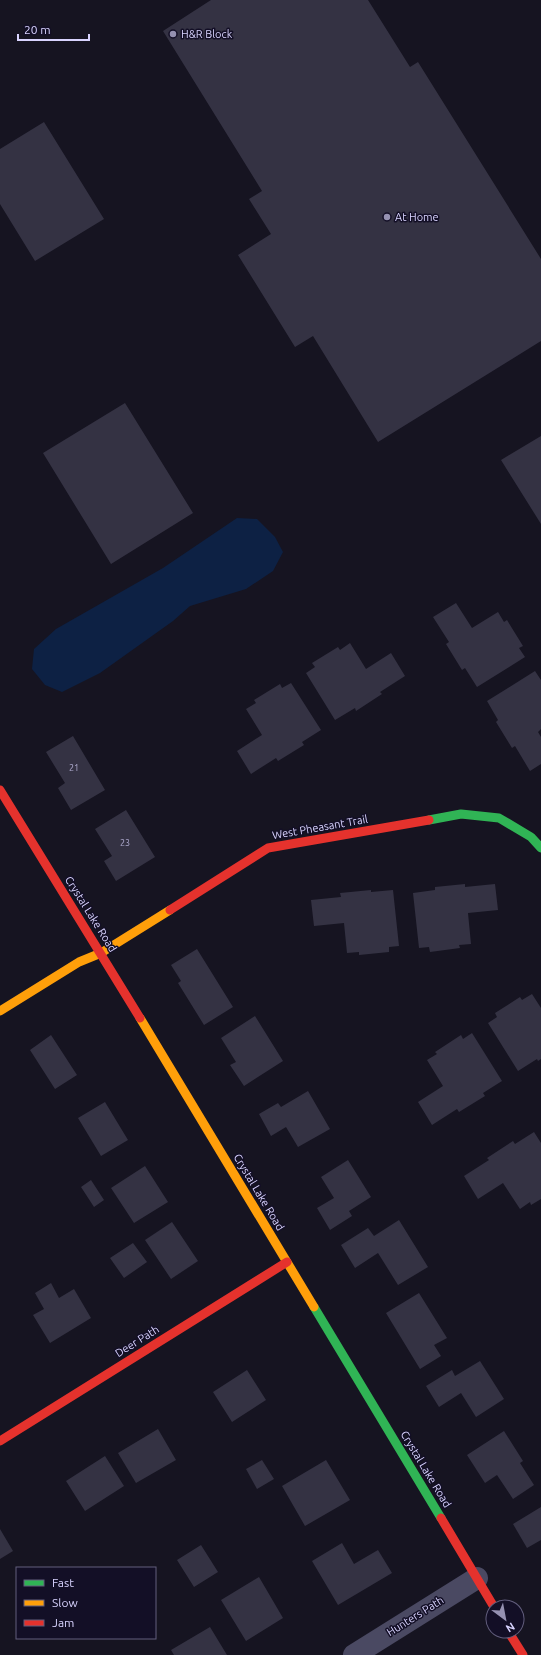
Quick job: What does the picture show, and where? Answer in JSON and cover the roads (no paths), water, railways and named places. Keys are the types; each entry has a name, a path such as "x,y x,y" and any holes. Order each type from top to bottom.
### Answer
{"street":[{"name":"Crystal Lake Road","path":"0,790 101,953 489,1599"},
{"name":"West Pheasant Trail","path":"0,1012 79,962 101,953 116,942 268,848 461,814 499,818 531,837 541,848"},
{"name":"Deer Path","path":"0,1441 287,1262"},
{"name":"Hunters Path","path":"354,1655 477,1578"},
{"path":"513,1639 523,1655"}],"water":[{"path":"237,518 257,519 275,537 283,552 273,571 246,589 190,606 173,621 100,673 62,692 45,685 32,669 34,649 56,629 163,568"}],"place":[{"name":"H&R Block","path":"173,34"},
{"name":"At Home","path":"387,217"}]}
